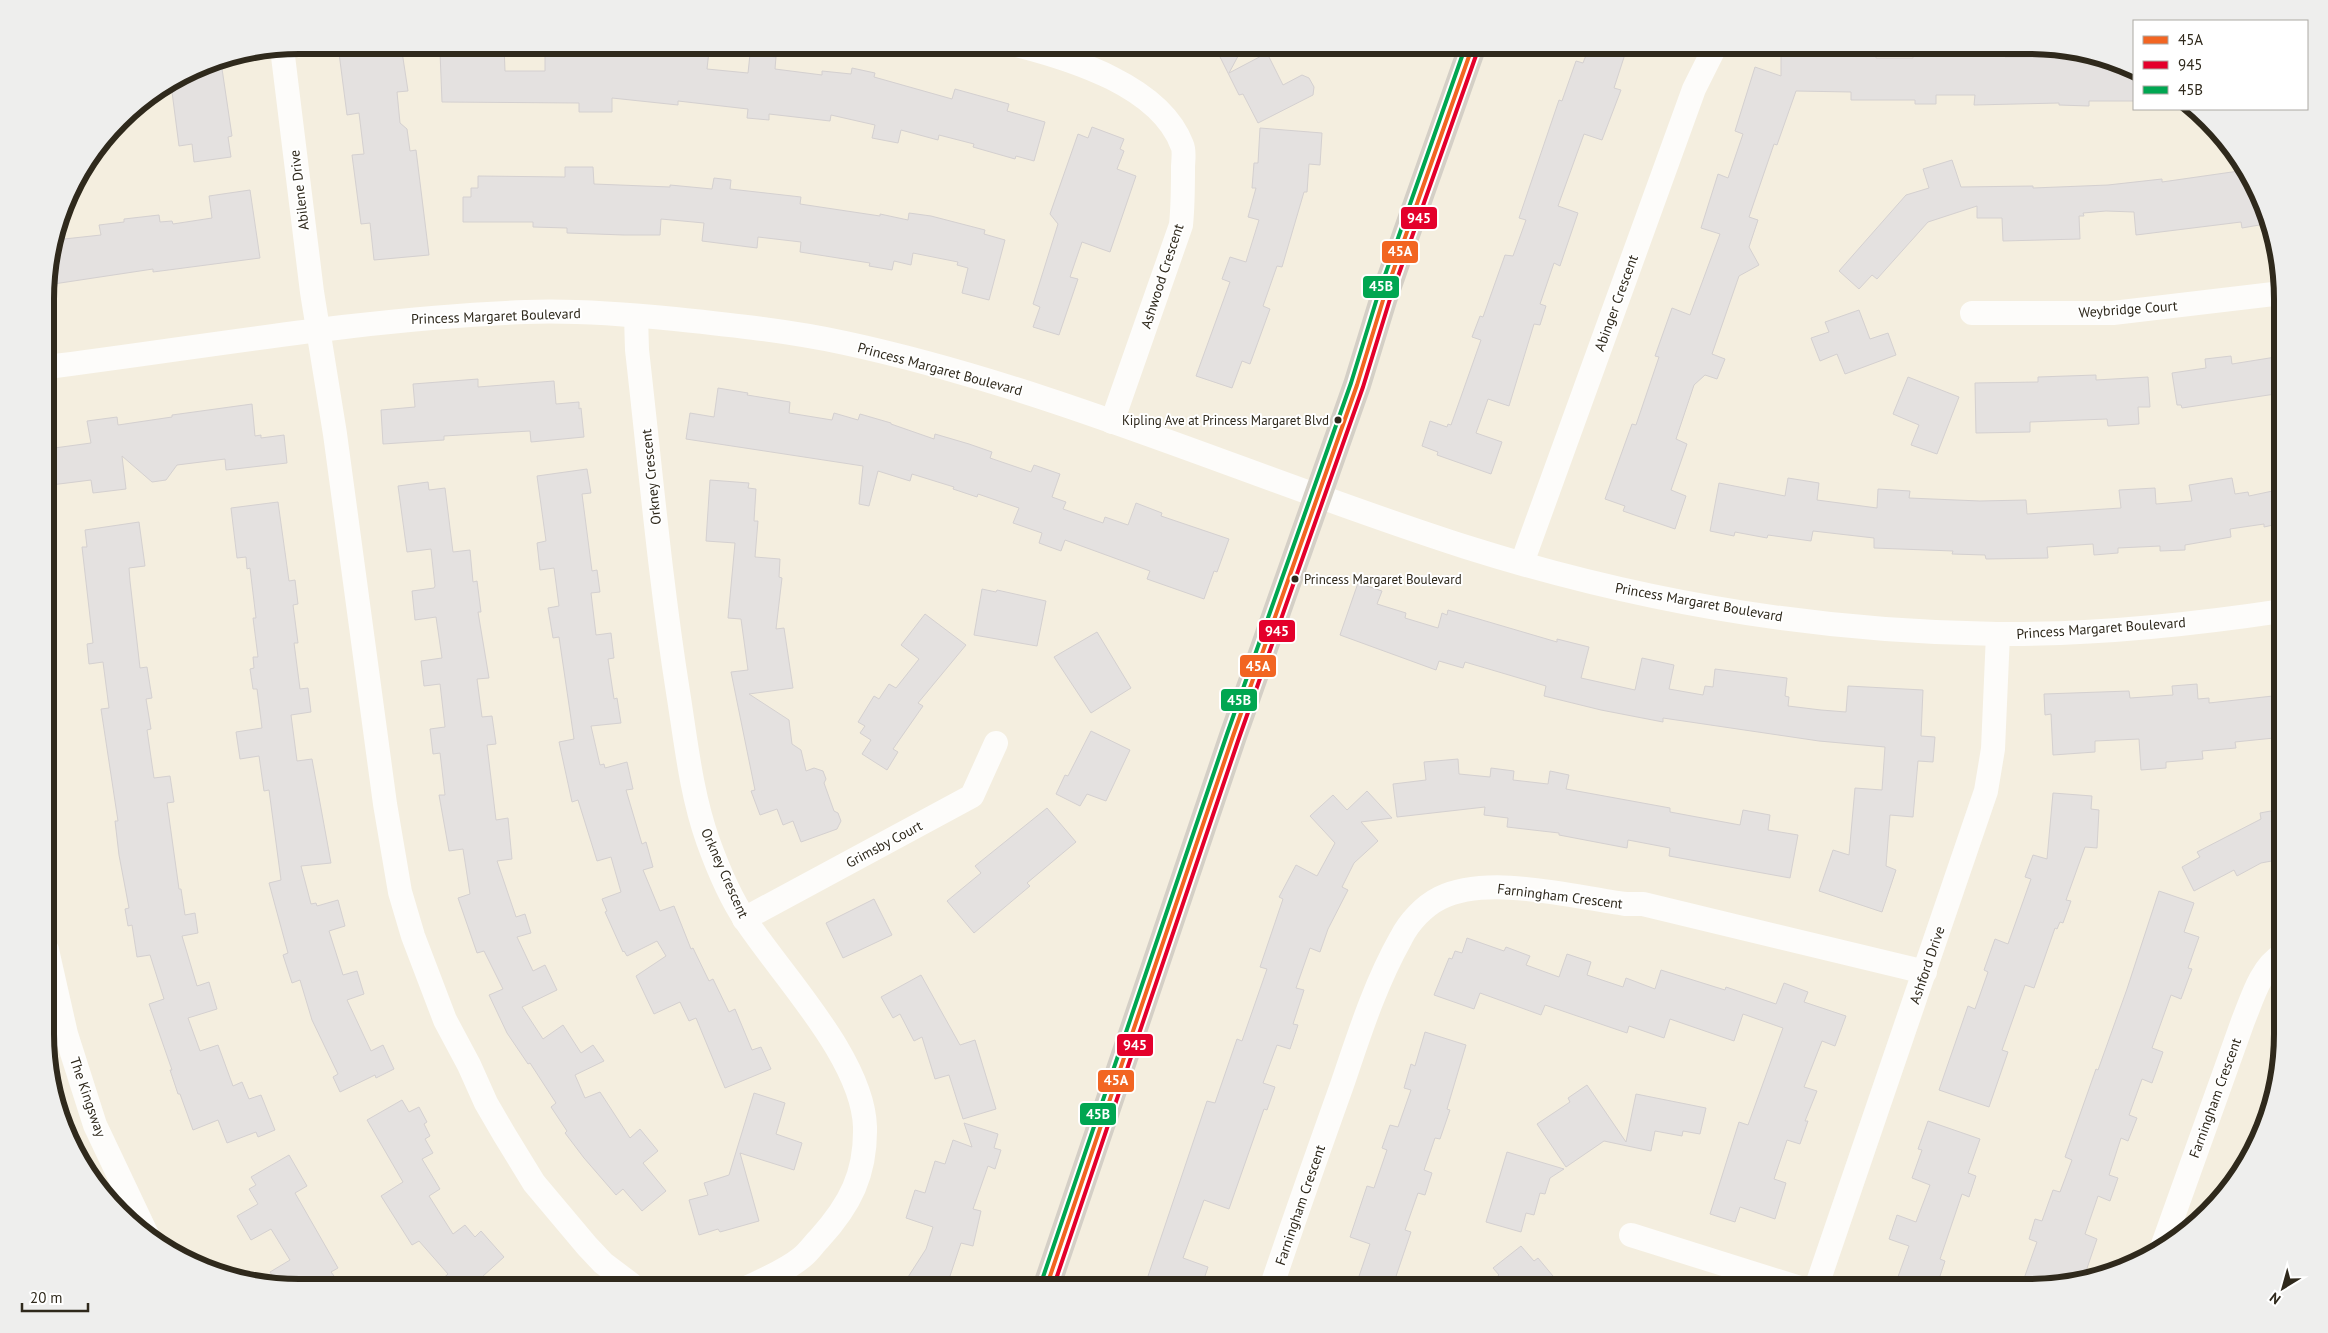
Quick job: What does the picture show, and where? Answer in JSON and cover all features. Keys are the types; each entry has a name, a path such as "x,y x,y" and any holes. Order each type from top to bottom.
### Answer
{"main road":[{"path":"1049,1279 1317,496 1357,385 1384,297 1470,54"}],"street":[{"name":"Abilene Drive","path":"283,54 318,331"},
{"name":"Ashwood Crescent","path":"1050,54 1128,86 1154,107 1170,124 1183,146 1184,198 1181,225 1112,422"},
{"name":"Abinger Crescent","path":"1522,563 1694,89 1712,54"},
{"name":"Weybridge Court","path":"1972,313 2113,313 2274,294"},
{"name":"Princess Margaret Boulevard","path":"54,366 393,320 529,312 590,312 760,328 844,343 929,364 1021,390 1317,496 1458,544 1589,582 1734,611 1865,626 1998,634 2060,633 2158,625 2274,611"},
{"name":"Orkney Crescent","path":"636,316 637,350 665,602 685,745 708,840 744,919 804,1000 845,1062 858,1089 865,1124 864,1157 854,1191 834,1223 802,1257 767,1279"},
{"path":"318,331 335,434 385,804 400,892 413,936 445,1020 469,1065 486,1103 534,1183 598,1257 625,1279"},
{"name":"Ashford Drive","path":"1819,1279 1986,791 1993,749 1998,634"},
{"name":"Grimsby Court","path":"744,919 972,796 996,743"},
{"name":"Farningham Crescent","path":"1274,1279 1375,992 1401,936 1422,910 1440,898 1462,890 1491,887 1519,888 1626,904 1642,904 1925,972"},
{"name":"Farningham Crescent","path":"2165,1238 2243,1021 2262,979 2274,959"},
{"name":"The Kingsway","path":"54,981 66,1034 95,1125 127,1208"},
{"path":"1630,1235 1771,1279"}],"building":[{"path":"339,54 402,54 408,91 397,92 400,123 407,129 410,151 416,150 429,255 374,260 370,223 361,224 352,155 364,154 359,113 347,115"},
{"path":"440,54 504,54 505,71 545,71 545,54 709,54 707,69 748,73 750,54 776,57 775,69 822,75 822,71 851,74 852,68 875,73 874,77 952,99 955,89 1009,104 1007,111 1045,122 1034,161 1016,156 1015,159 973,147 974,144 939,135 938,140 901,130 898,143 872,138 875,125 831,115 830,121 769,114 769,120 747,118 748,109 678,101 678,105 612,98 612,112 579,112 579,103 442,102"},
{"path":"1218,54 1239,54 1229,73 1268,54 1283,85 1302,75 1309,78 1314,87 1313,95 1258,123 1243,94 1239,95"},
{"path":"1586,54 1625,54 1614,88 1621,90 1602,140 1584,134 1558,206 1578,213 1560,266 1554,263 1540,304 1546,306 1540,325 1534,324 1509,406 1488,399 1476,433 1502,442 1491,474 1437,455 1438,452 1422,446 1430,421 1447,427 1448,424 1451,425 1481,340 1472,337 1480,316 1483,317 1505,255 1513,256 1526,220 1519,218 1559,100 1562,101 1576,61 1583,63"},
{"path":"1781,54 1876,54 1876,58 1913,58 1913,54 2005,54 2005,57 2060,56 2093,62 2133,77 2133,101 2089,101 2089,106 2059,105 2059,103 1974,105 1975,95 1936,95 1936,104 1915,104 1915,100 1851,100 1851,92 1796,91 1777,145 1774,144 1749,217 1758,220 1749,247 1759,265 1739,276 1712,354 1725,359 1717,379 1705,375 1694,385 1676,439 1687,444 1671,490 1686,496 1675,529 1623,511 1625,506 1605,499 1632,424 1636,425 1659,357 1655,356 1672,308 1690,315 1720,234 1701,228 1718,174 1728,178 1743,134 1735,131 1755,67 1781,76"},
{"path":"222,66 232,136 228,137 231,157 194,162 192,144 179,146 172,90 205,72"},
{"path":"1092,127 1124,139 1120,149 1124,151 1117,169 1136,176 1110,252 1082,242 1070,277 1078,279 1059,335 1033,327 1040,307 1033,304 1058,224 1050,214 1078,134 1088,138"},
{"path":"1260,128 1322,133 1320,165 1309,164 1307,192 1304,192 1282,267 1277,266 1263,306 1270,309 1250,364 1242,361 1232,388 1196,376 1230,282 1222,279 1230,257 1246,262 1259,220 1248,217 1256,188 1252,188 1254,163 1258,163"},
{"path":"1952,160 1961,187 2033,186 2033,188 2108,185 2162,179 2162,182 2238,171 2256,205 2262,224 2242,228 2241,222 2136,235 2134,212 2106,211 2083,213 2084,216 2079,216 2080,239 2003,241 2002,218 1977,218 1977,206 1928,222 1877,279 1872,275 1859,289 1839,271 1906,195 1929,188 1923,169"},
{"path":"565,167 593,167 594,184 670,187 670,185 712,189 714,178 731,180 730,189 801,197 800,204 880,216 880,214 908,220 909,213 931,216 985,230 984,234 1005,240 989,300 962,293 968,268 957,265 958,262 913,253 911,265 894,261 892,270 869,266 870,263 800,252 801,242 758,237 757,248 702,241 704,223 661,219 660,235 624,235 567,233 567,228 533,227 533,222 463,222 463,197 471,197 471,188 478,188 478,176 565,177"},
{"path":"250,190 260,258 153,272 153,269 54,284 61,239 101,235 99,225 124,222 124,219 159,215 160,222 172,221 173,224 212,218 209,196"},
{"path":"1859,310 1870,339 1888,333 1896,355 1845,374 1837,354 1820,361 1811,338 1829,332 1825,322"},
{"path":"2231,356 2232,364 2274,357 2274,394 2182,408 2181,405 2177,405 2172,373 2206,368 2205,359"},
{"path":"2096,375 2096,380 2148,377 2150,407 2138,407 2139,424 2108,426 2107,419 2030,422 2030,432 1976,433 1975,383 2038,382 2038,377"},
{"path":"1908,377 1959,397 1937,454 1911,445 1919,425 1893,414"},
{"path":"478,379 478,387 554,381 556,404 579,402 584,437 531,442 530,431 444,436 444,440 383,444 381,410 415,407 413,384"},
{"path":"718,388 790,402 789,413 832,420 834,413 858,420 860,414 934,439 935,434 969,444 992,452 990,458 1031,472 1034,465 1060,474 1052,497 1066,502 1063,509 1103,523 1105,517 1128,525 1136,503 1162,513 1161,516 1229,539 1217,572 1214,571 1204,599 1147,579 1150,571 1065,540 1061,551 1039,543 1042,533 1013,523 1019,508 978,494 977,497 953,489 954,487 912,474 910,481 878,471 869,506 859,504 863,466 686,439 690,413 714,417"},
{"path":"252,404 255,436 261,435 261,438 284,435 287,463 226,470 225,459 177,465 166,480 152,482 122,456 126,489 93,493 91,480 54,485 54,448 91,443 87,421 117,417 118,425 172,417 172,415"},
{"path":"587,469 591,493 582,494 592,571 597,570 600,592 591,593 596,635 611,633 614,658 608,659 614,699 617,698 621,723 591,726 600,765 604,764 605,768 627,762 633,789 626,790 642,844 646,842 653,867 643,870 660,911 674,906 691,949 693,948 709,981 713,979 729,1012 735,1009 752,1050 761,1047 771,1069 725,1088 696,1018 689,1021 680,1002 654,1014 636,976 666,956 657,941 627,956 623,952 605,912 607,911 602,899 621,892 611,857 597,861 578,800 572,802 559,742 574,739 559,637 553,638 548,608 559,606 554,568 540,570 537,543 546,541 537,476"},
{"path":"1788,478 1819,483 1817,500 1877,508 1878,489 1910,491 1909,498 1980,501 2026,500 2027,514 2121,508 2119,490 2155,488 2156,504 2192,501 2189,485 2232,478 2235,494 2248,492 2249,496 2274,491 2274,525 2264,527 2264,524 2230,529 2231,537 2185,545 2185,550 2160,551 2160,546 2118,548 2118,553 2094,555 2093,544 2047,547 2048,558 1986,559 1985,555 1952,554 1953,551 1874,548 1874,538 1813,531 1811,541 1768,535 1767,538 1735,532 1734,536 1710,531 1719,483 1785,496"},
{"path":"710,480 749,483 748,488 756,489 754,521 758,521 755,557 780,559 779,577 782,578 776,629 784,628 793,688 749,694 789,720 792,744 801,750 806,771 814,768 823,771 826,779 824,783 834,811 838,813 841,821 837,829 801,842 793,821 783,825 777,809 760,815 751,791 755,790 731,672 748,670 741,619 728,618 735,543 706,541"},
{"path":"428,482 429,490 445,488 453,552 470,550 473,582 477,581 481,612 478,612 489,678 477,679 482,717 492,716 496,744 487,745 496,820 508,818 512,859 497,861 516,917 525,914 531,933 517,937 533,971 545,965 557,990 522,1007 543,1039 563,1025 581,1053 593,1045 604,1061 575,1075 585,1098 600,1092 630,1138 640,1129 658,1151 643,1163 666,1191 642,1211 623,1189 616,1195 565,1133 567,1131 551,1107 556,1103 530,1063 528,1064 507,1033 489,995 503,989 484,951 477,953 458,898 470,894 463,849 449,851 439,795 445,795 440,753 433,754 430,729 445,727 440,684 424,686 421,661 442,658 436,617 415,620 412,591 434,588 435,586 431,549 407,552 398,486"},
{"path":"278,502 289,581 295,580 298,604 293,605 298,643 294,643 300,689 308,688 311,712 291,715 297,761 312,759 331,863 301,866 311,904 316,903 317,906 338,900 345,926 329,931 343,975 357,971 364,994 347,1000 371,1051 383,1045 394,1069 376,1078 375,1075 340,1092 333,1077 338,1074 312,1020 300,980 292,983 283,955 288,953 269,883 281,880 269,790 264,791 259,756 240,759 236,732 262,728 257,689 253,689 250,669 254,668 253,657 258,657 250,568 247,569 246,557 237,558 231,508"},
{"path":"139,522 145,566 129,568 140,668 147,667 152,698 146,699 151,729 147,730 154,778 170,776 174,802 167,803 179,889 181,889 185,915 195,913 198,933 182,936 197,986 209,982 217,1009 188,1018 200,1051 218,1045 233,1086 242,1082 249,1099 261,1095 275,1130 258,1137 256,1132 227,1143 218,1120 193,1130 180,1094 178,1094 170,1070 172,1070 149,1004 164,999 150,955 137,957 132,925 128,926 125,909 129,908 119,855 115,821 118,821 101,709 109,708 103,662 89,664 87,644 93,643 82,547 87,547 85,530"},
{"path":"1358,583 1382,591 1377,604 1406,613 1405,618 1438,628 1442,613 1447,615 1448,610 1557,642 1557,639 1589,647 1581,678 1635,690 1642,658 1674,665 1669,689 1703,695 1705,686 1713,687 1715,669 1787,678 1785,696 1789,697 1788,706 1821,710 1846,712 1848,686 1923,690 1921,736 1935,737 1933,762 1918,761 1913,817 1890,815 1886,866 1896,870 1882,912 1819,891 1833,850 1849,855 1855,788 1882,790 1885,747 1819,741 1663,718 1663,722 1601,710 1544,696 1546,686 1465,662 1463,668 1439,661 1436,670 1340,635"},
{"path":"982,589 996,592 997,590 1046,601 1037,646 974,635"},
{"path":"925,614 966,645 918,703 923,706 893,749 898,752 887,770 862,754 871,740 860,733 865,726 858,722 874,696 879,699 889,684 896,688 919,659 901,645"},
{"path":"1097,632 1131,688 1091,713 1054,657"},
{"path":"2197,684 2198,699 2209,698 2209,703 2274,696 2274,738 2235,742 2236,748 2202,751 2203,759 2166,762 2166,768 2141,770 2139,739 2095,741 2095,752 2053,755 2051,714 2045,715 2044,694 2129,691 2130,698 2173,695 2172,686"},
{"path":"1091,731 1130,750 1106,801 1087,794 1080,806 1056,794 1065,775 1068,776"},
{"path":"1458,759 1459,774 1490,777 1491,768 1514,771 1513,780 1548,784 1550,771 1569,775 1566,789 1670,808 1670,812 1740,825 1743,810 1770,815 1768,830 1798,835 1790,878 1669,856 1670,848 1628,840 1627,848 1559,835 1559,833 1507,827 1508,818 1484,815 1485,807 1397,817 1393,784 1426,780 1424,762"},
{"path":"1367,791 1392,818 1361,822 1378,841 1354,863 1342,887 1348,890 1328,929 1320,952 1310,948 1296,988 1304,990 1293,1024 1298,1025 1290,1049 1277,1045 1263,1083 1275,1087 1267,1110 1264,1109 1229,1209 1204,1200 1183,1258 1208,1267 1204,1279 1147,1279 1207,1101 1215,1103 1237,1039 1242,1041 1267,969 1260,967 1283,899 1279,897 1296,865 1317,876 1335,843 1310,816 1333,795 1347,810"},
{"path":"2053,793 2092,796 2091,809 2099,810 2097,848 2085,847 2066,900 2071,901 2063,923 2060,922 2057,929 2055,928 2034,988 2025,985 2002,1050 2008,1052 1989,1107 1939,1090 1968,1006 1975,1009 1988,972 1984,970 1995,939 2008,944 2031,879 2025,877 2033,855 2047,859"},
{"path":"1047,808 1076,842 1027,883 1030,886 974,933 947,901 981,873 975,866"},
{"path":"2274,810 2274,861 2261,863 2237,876 2234,870 2194,891 2182,867 2200,857 2197,852 2261,819 2260,813"},
{"path":"2159,891 2194,903 2184,932 2199,937 2188,968 2192,969 2181,999 2171,995 2152,1048 2163,1052 2152,1083 2142,1079 2129,1115 2137,1118 2128,1141 2121,1138 2109,1175 2118,1178 2110,1201 2098,1196 2085,1234 2097,1239 2085,1273 2045,1279 2024,1279 2037,1242 2029,1239 2035,1219 2042,1221 2053,1190 2060,1192 2072,1160 2065,1157 2127,989"},
{"path":"874,899 892,935 843,958 826,923"},
{"path":"1467,938 1504,951 1506,947 1530,956 1526,965 1559,977 1567,954 1591,962 1587,975 1623,987 1626,978 1655,989 1661,970 1725,990 1726,987 1776,1004 1784,983 1808,992 1804,1002 1846,1016 1835,1046 1822,1041 1804,1087 1817,1091 1805,1121 1808,1121 1800,1144 1787,1140 1774,1179 1786,1183 1775,1219 1740,1207 1735,1222 1710,1214 1739,1122 1748,1125 1783,1028 1743,1014 1734,1041 1670,1019 1664,1038 1629,1026 1627,1033 1545,1005 1541,1015 1480,993 1474,1009 1434,995 1449,958 1452,959 1455,951 1462,953"},
{"path":"921,975 960,1045 975,1040 996,1109 963,1119 949,1075 935,1079 922,1037 914,1041 900,1014 893,1018 881,997"},
{"path":"1425,1032 1466,1045 1447,1109 1450,1110 1440,1139 1435,1138 1424,1170 1432,1173 1425,1195 1418,1193 1405,1230 1411,1232 1395,1279 1358,1279 1370,1244 1350,1237 1367,1186 1374,1188 1387,1150 1382,1148 1390,1125 1398,1127 1411,1090 1404,1088 1411,1064 1415,1066"},
{"path":"1587,1085 1626,1142 1636,1094 1706,1108 1700,1134 1683,1131 1682,1136 1655,1131 1651,1151 1604,1141 1566,1167 1537,1124 1570,1102 1568,1098"},
{"path":"754,1093 785,1103 776,1134 802,1143 794,1170 740,1153 759,1221 720,1232 718,1229 699,1235 689,1200 708,1195 704,1183 729,1175"},
{"path":"402,1100 409,1112 419,1107 427,1122 424,1124 430,1136 425,1139 433,1153 422,1159 440,1189 429,1196 453,1234 465,1225 475,1237 481,1231 504,1257 482,1277 484,1279 442,1279 448,1274 419,1241 412,1245 381,1196 403,1182 367,1120"},
{"path":"1928,1121 1980,1139 1968,1173 1976,1176 1969,1197 1962,1194 1940,1259 1945,1261 1939,1279 1897,1279 1909,1246 1889,1239 1897,1215 1916,1222 1930,1185 1912,1178 1922,1150 1918,1149"},
{"path":"964,1123 998,1134 994,1148 1001,1150 995,1169 988,1166 973,1209 981,1211 973,1246 961,1243 949,1279 907,1279 926,1249 933,1227 906,1218 915,1190 925,1193 935,1161 945,1164 953,1140 972,1147"},
{"path":"1507,1152 1564,1169 1550,1178 1545,1194 1540,1193 1534,1215 1526,1213 1521,1232 1486,1222"},
{"path":"289,1155 307,1186 295,1193 338,1268 331,1272 336,1279 274,1278 270,1272 290,1260 271,1229 251,1240 237,1216 258,1204 249,1189 256,1185 251,1177"},
{"path":"1521,1246 1534,1261 1538,1258 1556,1279 1494,1279 1499,1275 1493,1268"}],"transit line":[{"name":"45B","path":"1042,1279 1227,734 1351,383 1378,295 1463,54"},
{"name":"45A","path":"1049,1279 1233,736 1357,385 1384,297 1470,54"},
{"name":"945","path":"1056,1279 1239,738 1363,387 1390,299 1477,54"}],"place":[{"name":"Kipling Ave at Princess Margaret Blvd","path":"1338,420"},
{"name":"Princess Margaret Boulevard","path":"1295,579"}]}
